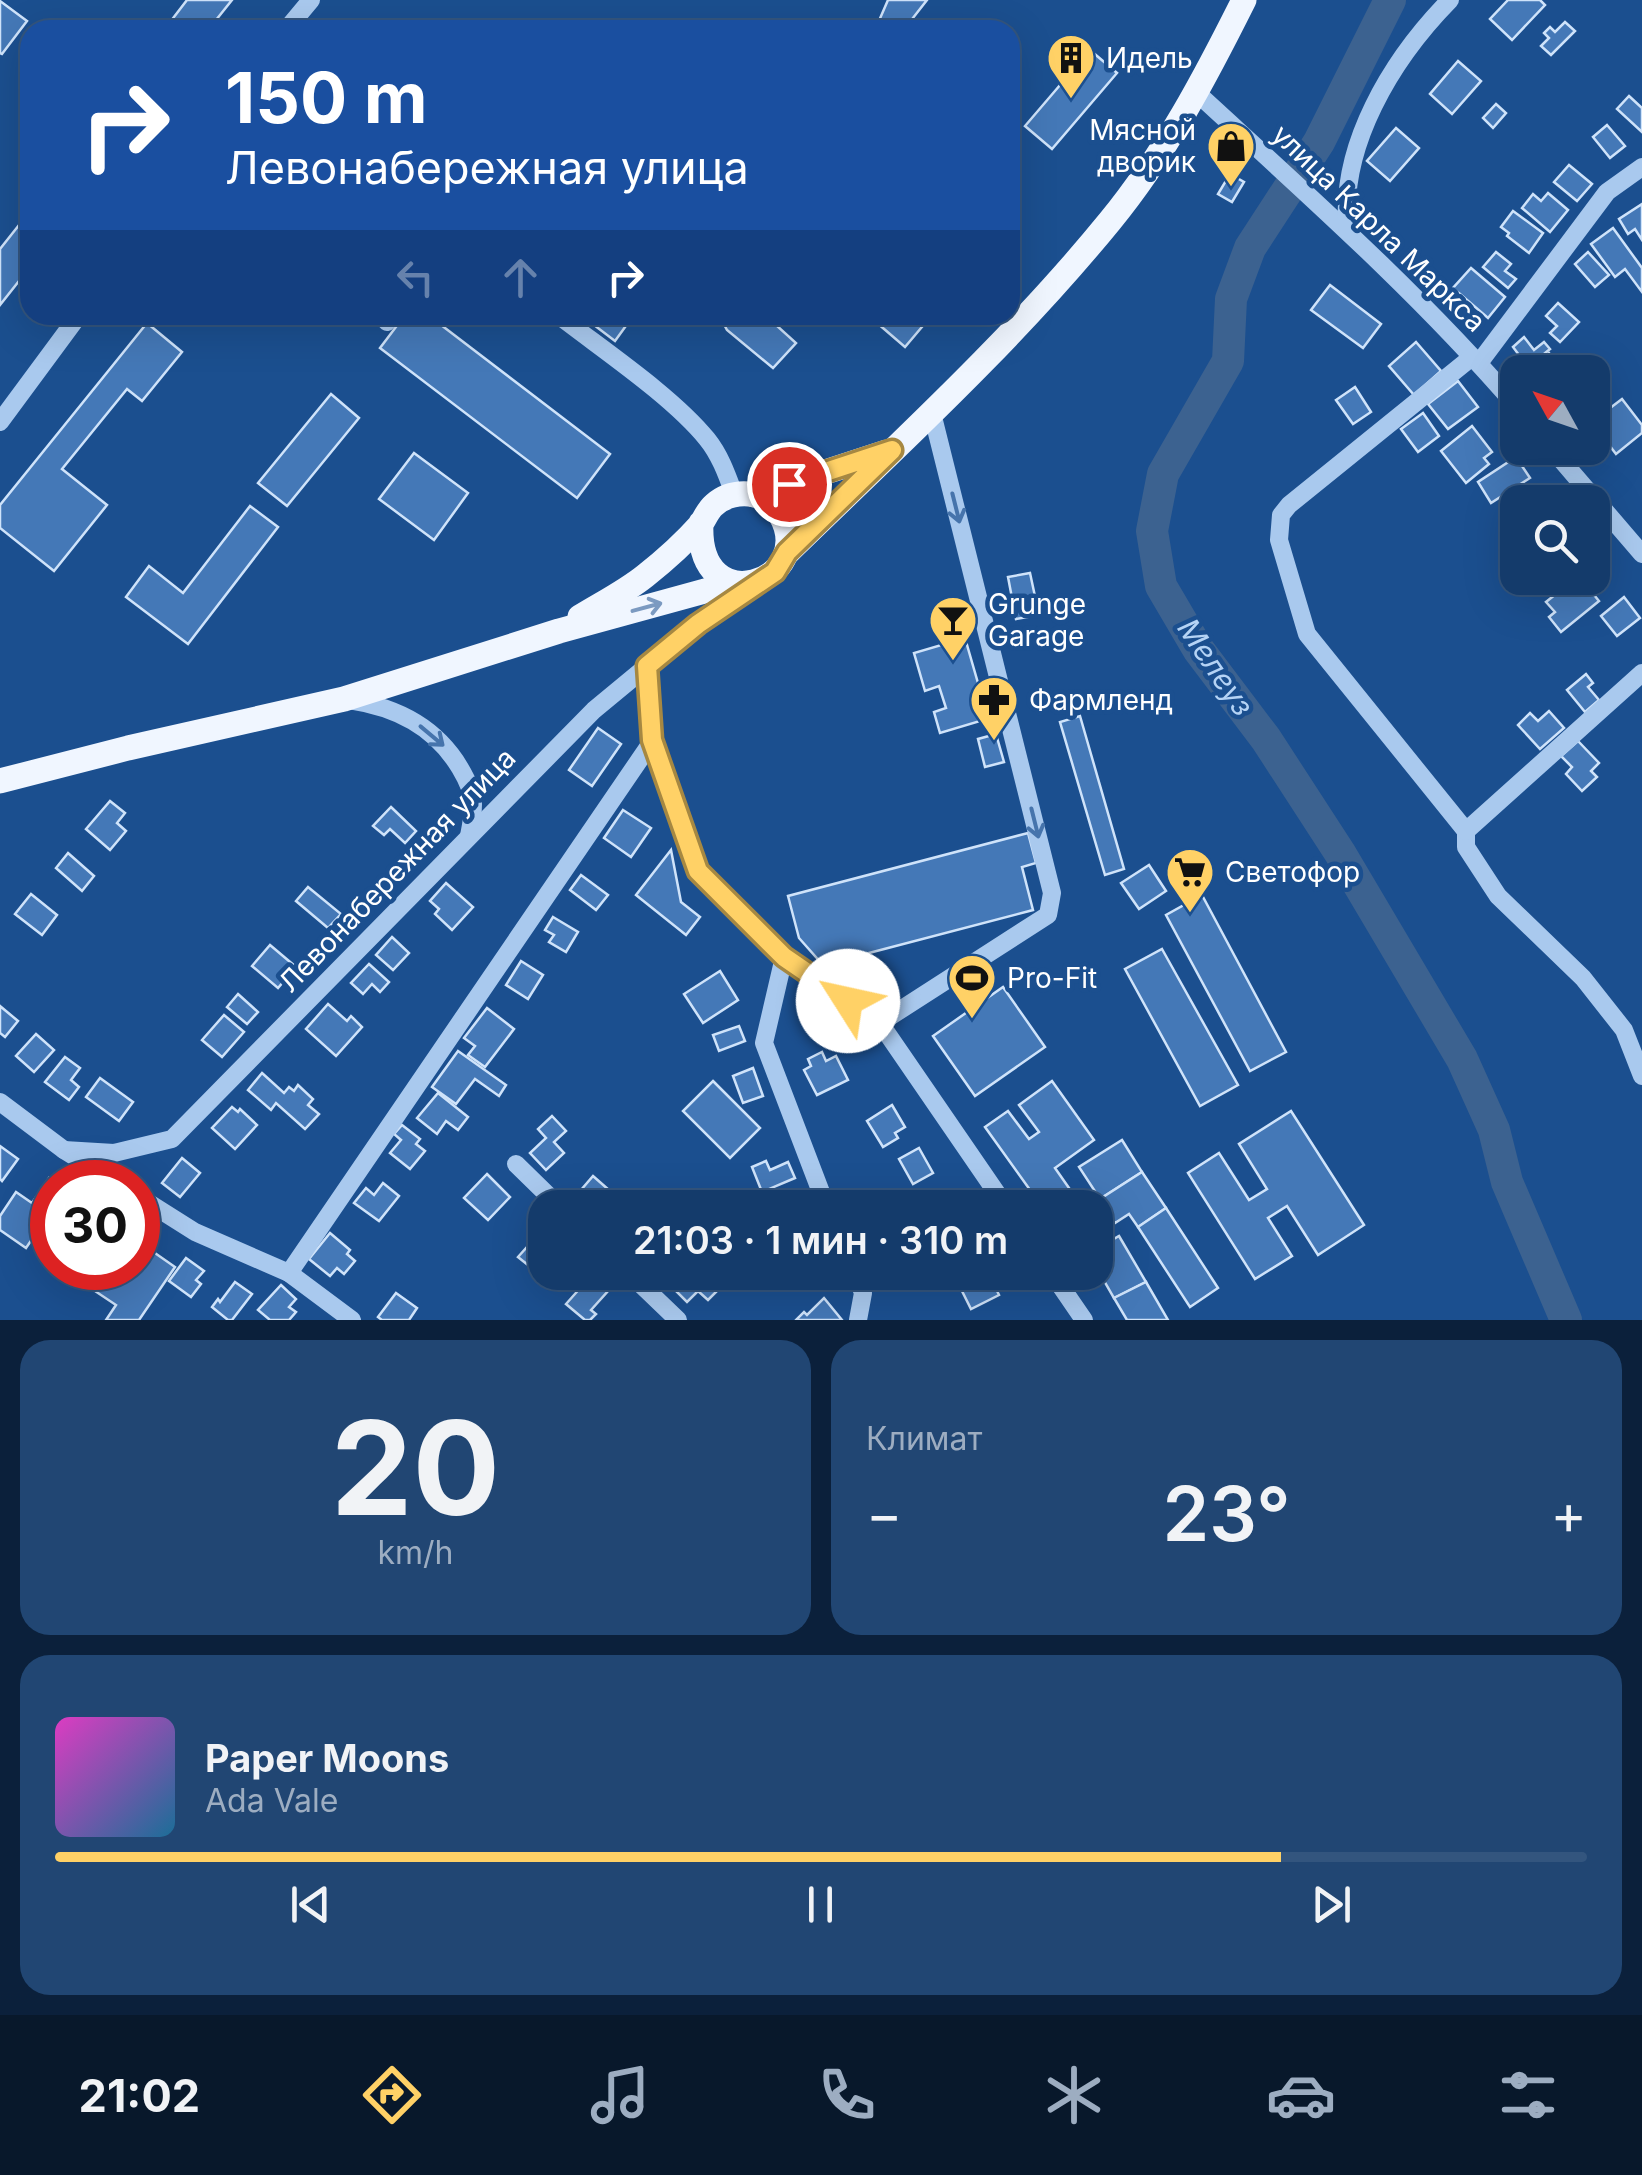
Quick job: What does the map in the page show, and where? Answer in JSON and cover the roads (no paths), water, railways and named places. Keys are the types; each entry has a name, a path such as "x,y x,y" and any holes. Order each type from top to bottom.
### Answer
{"main road":[{"path":"1020,322 1112,218 1197,93 1244,0"},
{"path":"0,781 344,699 559,631 775,572 787,552 932,413 1017,325"},
{"path":"559,631 644,577 702,523 713,505 892,450"},
{"path":"745,494 776,506 788,528 787,552"},
{"path":"702,523 700,550 712,572 745,583"}],"street":[{"path":"294,20 311,0"},
{"path":"1348,232 1348,180 1364,126 1379,94 1450,0"},
{"name":"улица Карла Маркса","path":"1197,93 1332,216 1500,387"},
{"path":"1642,167 1607,192 1476,360 1289,505 1281,515 1279,540 1307,634 1466,831 1466,846 1475,865 1498,896 1583,978 1624,1030 1642,1076"},
{"path":"0,422 72,325"},
{"path":"571,325 684,415 745,494"},
{"path":"880,1023 1048,915 1052,905 932,413"},
{"path":"1566,465 1642,554"},
{"name":"Левонабережная улица","path":"64,1150 114,1153 172,1138 594,710 745,583"},
{"path":"647,666 652,740 698,871 784,957 880,1023 995,1190"},
{"path":"1466,831 1642,673"},
{"path":"344,699 400,713 427,729 450,750 474,802 470,836"},
{"path":"290,1273 652,740"},
{"path":"784,957 764,1044 820,1190"},
{"path":"0,1102 80,1160"},
{"path":"516,1164 543,1190"},
{"path":"160,1210 195,1232 290,1273 352,1320"},
{"path":"647,1290 678,1320"},
{"path":"858,1320 862,1290"},
{"path":"1064,1290 1084,1320"}],"waterway":[{"name":"Мелеуз","path":"1390,0 1319,142 1250,248 1231,299 1228,361 1163,474 1152,531 1161,586 1198,649 1266,739 1340,853 1462,1059 1494,1130 1507,1182 1566,1320"}],"place":[{"name":"Идель","path":"1071,100"},
{"name":"Мясной дворик","path":"1231,188"},
{"name":"Grunge Garage","path":"953,662"},
{"name":"Фармленд","path":"994,742"},
{"name":"Светофор","path":"1190,914"},
{"name":"Pro-Fit","path":"972,1020"}]}
